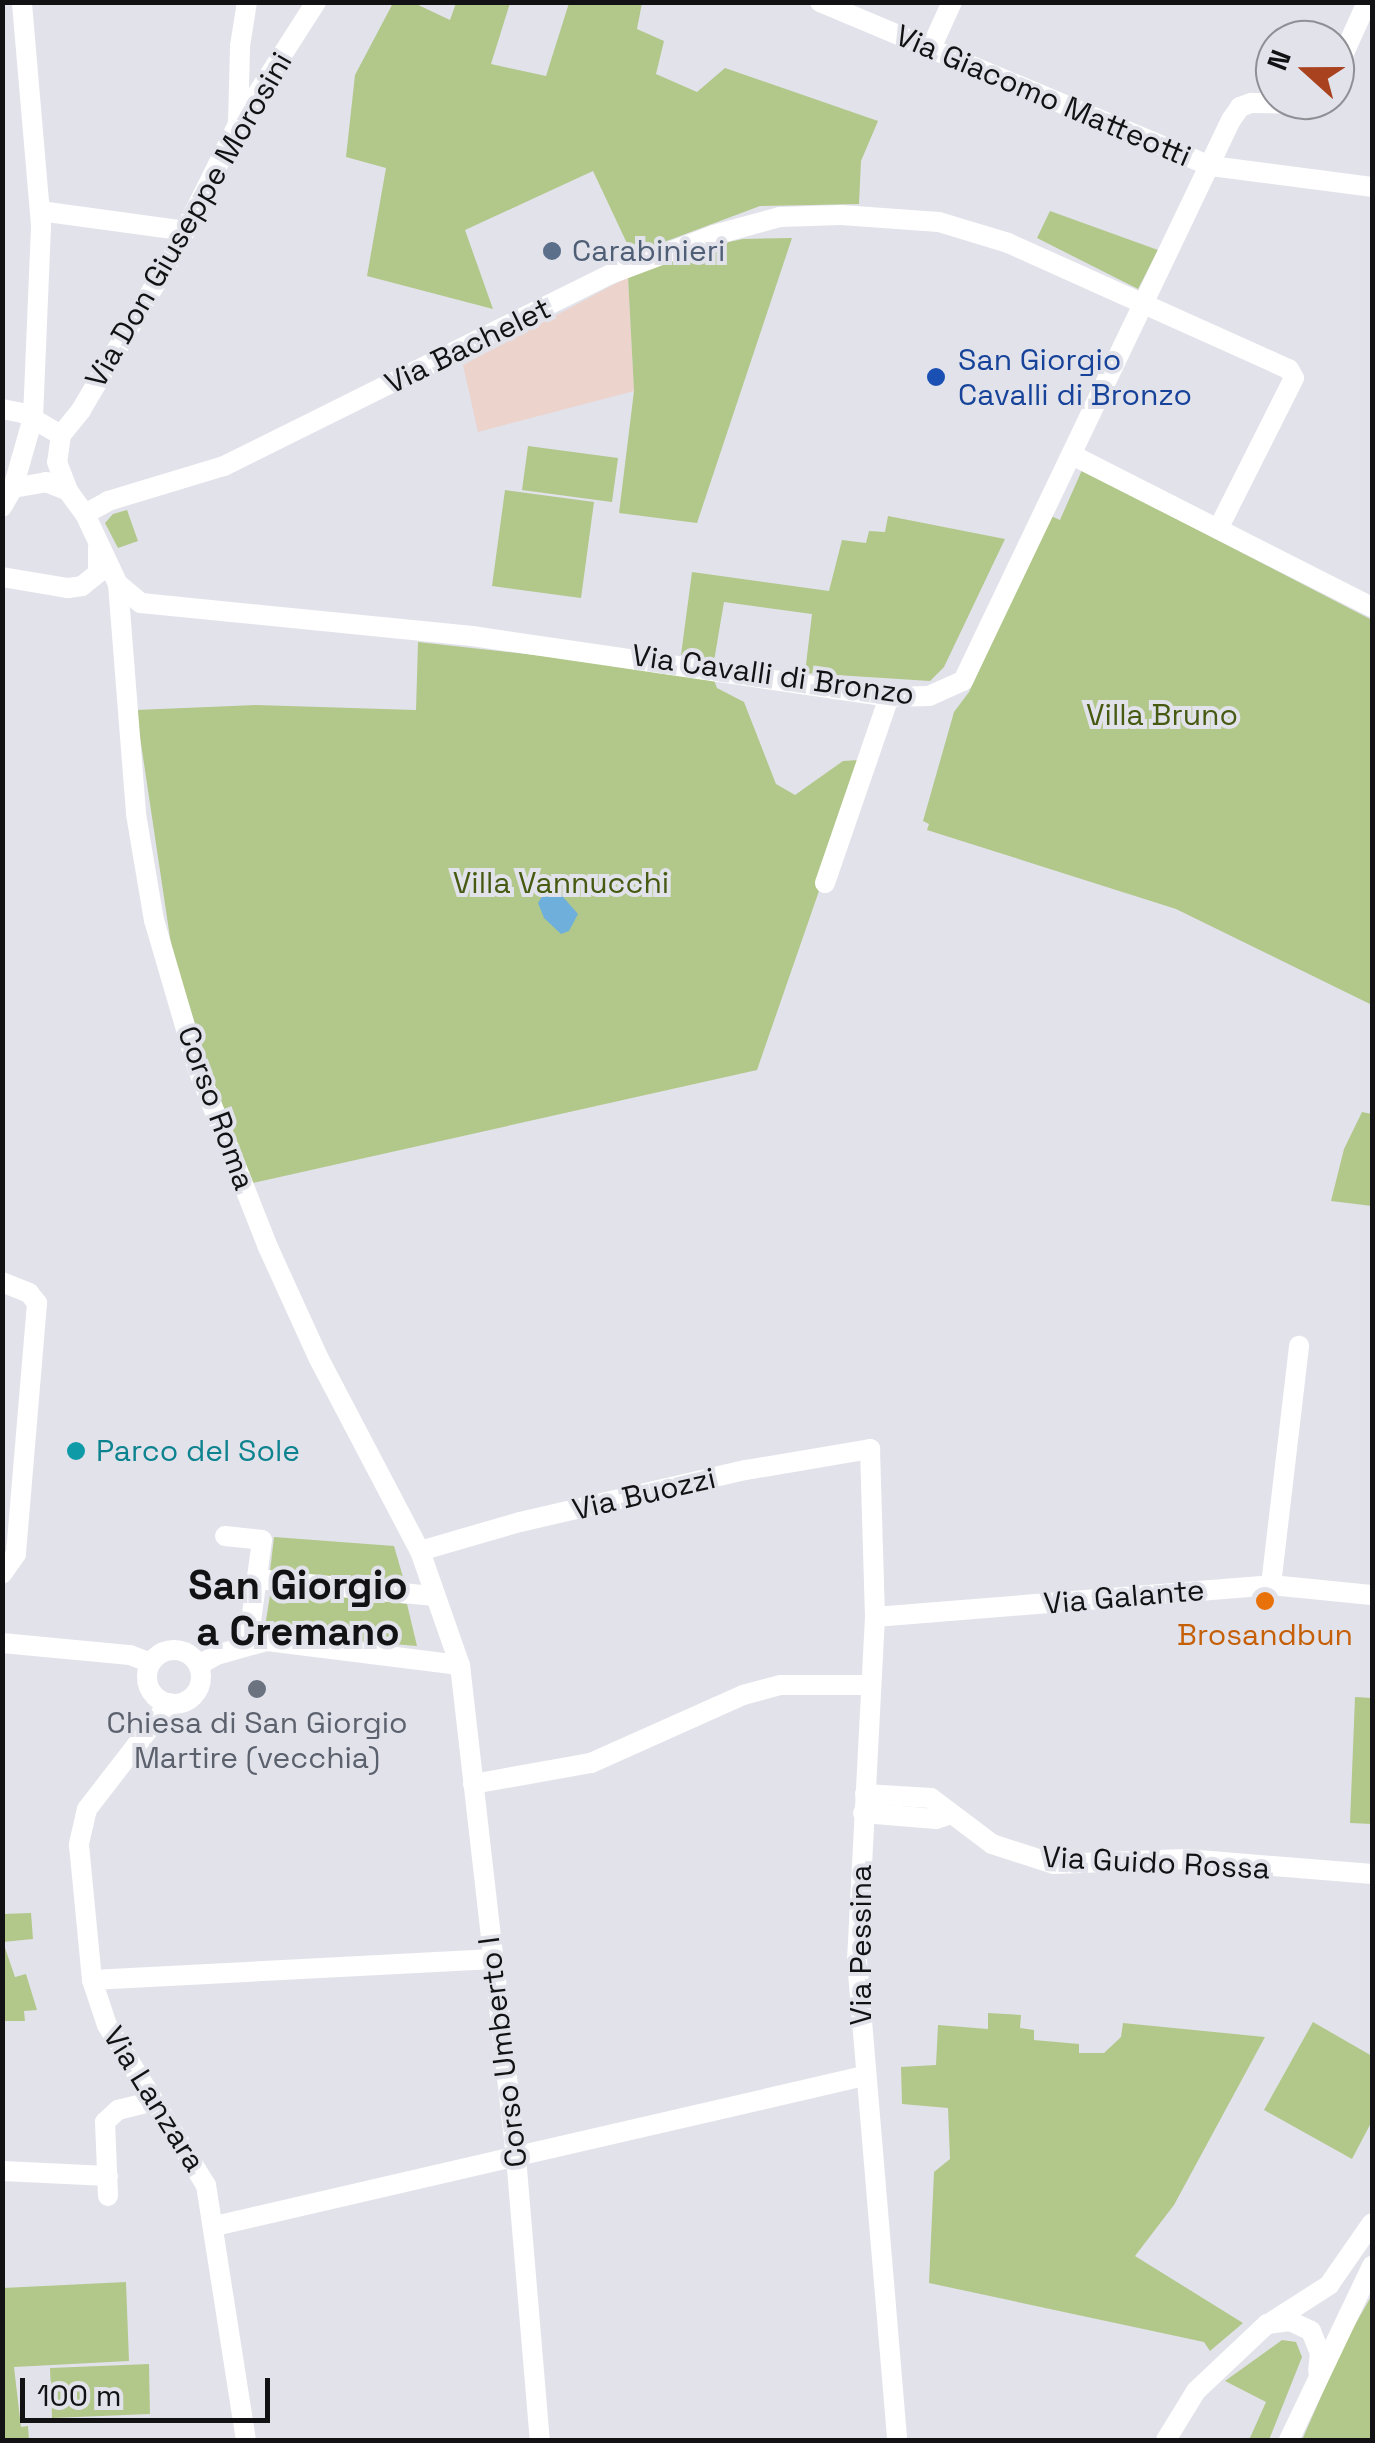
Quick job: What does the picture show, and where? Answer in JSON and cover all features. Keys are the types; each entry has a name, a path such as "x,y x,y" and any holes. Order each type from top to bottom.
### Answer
{"street":[{"path":"2,507 13,488 33,418 40,211 22,2"},
{"path":"238,124 238,62 247,2"},
{"name":"Via Don Giuseppe Morosini","path":"60,435 80,410 186,231 238,124 316,2"},
{"name":"Via Giacomo Matteotti","path":"820,2 1211,166 1372,186"},
{"path":"932,48 952,2"},
{"path":"1355,29 1367,2"},
{"name":"Via Cavalli di Bronzo","path":"118,584 141,603 165,609 472,636 889,696 929,696 963,681 1240,107 1255,106"},
{"path":"40,211 186,231"},
{"name":"Via Bachelet","path":"84,514 108,501 224,466 611,274 714,234 780,217 841,215 939,222 1033,252 1144,307 1288,370 1294,378 1218,530"},
{"path":"2,409 33,418 60,435 57,462 118,584"},
{"path":"1074,456 1372,607"},
{"path":"13,488 46,482 68,490"},
{"path":"2,577 68,588 82,586 98,573 98,546"},
{"name":"Corso Roma","path":"118,584 136,814 154,920 197,1068 267,1246 319,1358 420,1551 460,1665"},
{"path":"825,883 889,696"},
{"path":"2,1282 29,1293 37,1302 16,1554 2,1574"},
{"path":"1271,1585 1299,1346"},
{"name":"Via Buozzi","path":"420,1551 520,1522 727,1475 870,1449"},
{"name":"Via Pessina","path":"870,1449 874,1618 857,1961 897,2440"},
{"path":"225,1536 262,1540 248,1644"},
{"path":"257,1579 436,1596"},
{"name":"Via Galante","path":"874,1618 1271,1585 1372,1595"},
{"path":"199,1665 248,1644 267,1641 460,1665"},
{"path":"2,1643 130,1655 151,1663"},
{"path":"170,1650 182,1650 199,1665 202,1680 196,1694 184,1702 168,1704 152,1692 148,1683 151,1663 170,1650"},
{"name":"Corso Umberto I","path":"460,1665 516,2157 540,2440"},
{"path":"473,1784 591,1763 743,1695 781,1685 869,1685"},
{"name":"Via Lanzara","path":"168,1704 87,1809 78,1845 92,1980 106,2025 153,2102 180,2136 206,2185 246,2440"},
{"name":"Via Guido Rossa","path":"864,1803 936,1819 952,1814 992,1844 1054,1864 1186,1859 1372,1874"},
{"path":"92,1980 493,1959"},
{"path":"215,2226 864,2076"},
{"path":"2,2170 108,2186 105,2122 118,2110 153,2102"},
{"path":"1166,2440 1205,2382 1267,2324 1329,2285 1372,2222"},
{"path":"1289,2440 1318,2371 1372,2266"},
{"path":"1267,2324 1290,2320 1311,2332 1320,2353 1318,2371"}],"shaded area":[{"path":"628,277 634,391 478,432 463,365"}],"green space":[{"path":"393,3 414,3 450,20 456,3 510,3 491,64 546,76 569,3 642,3 637,29 664,41 656,74 697,92 725,68 878,121 861,161 859,204 760,206 632,254 593,171 465,230 493,309 367,276 386,168 346,157 355,75"},
{"path":"1050,211 1158,250 1138,289 1037,238"},
{"path":"792,238 697,523 619,513 634,391 628,277 705,247 743,239"},
{"path":"528,446 618,458 612,502 522,490"},
{"name":"Villa Bruno","path":"1082,470 1372,620 1372,1005 1176,909 927,830 929,824 923,821 954,712 969,692 1051,516 1060,520"},
{"path":"505,490 594,502 581,598 492,586"},
{"path":"127,510 138,541 118,548 105,523 113,514"},
{"path":"888,516 1005,539 944,667 930,681 805,673 812,614 724,602 714,661 681,655 692,572 829,591 842,540 866,543 869,531 885,532"},
{"name":"Villa Vannucchi","path":"418,642 712,675 717,688 744,702 776,784 795,795 843,761 859,760 837,839 757,1070 253,1183 214,1084 172,951 136,710 256,705 416,710"},
{"path":"1362,1112 1372,1114 1372,1206 1331,1201 1344,1149"},
{"path":"274,1537 394,1546 405,1584 270,1571"},
{"path":"271,1589 407,1604 417,1646 264,1633"},
{"path":"1355,1697 1372,1698 1372,1824 1350,1823"},
{"path":"31,1913 33,1939 3,1942 3,1914"},
{"path":"3,1942 15,1977 26,1974 37,2010 24,2011 25,2021 3,2021"},
{"path":"988,2013 1021,2015 1020,2028 1034,2030 1034,2040 1079,2044 1079,2053 1104,2053 1121,2037 1123,2023 1265,2037 1174,2205 1135,2256 1243,2323 1210,2351 1204,2342 929,2283 934,2172 950,2159 948,2108 902,2104 901,2067 936,2065 938,2025 988,2029"},
{"path":"1313,2022 1372,2056 1372,2121 1352,2159 1264,2110"},
{"path":"126,2282 129,2361 14,2367 21,2427 28,2426 29,2440 3,2440 3,2288"},
{"path":"1372,2295 1372,2440 1302,2440 1345,2342"},
{"path":"1282,2340 1296,2342 1302,2357 1269,2440 1249,2440 1266,2402 1225,2381"},
{"path":"149,2364 150,2414 52,2418 50,2368"}],"water":[{"path":"557,890 578,914 569,931 561,934 544,918 538,903 543,895"}],"place":[{"name":"Carabinieri","path":"552,251"},
{"name":"San Giorgio Cavalli di Bronzo","path":"936,377"},
{"name":"Parco del Sole","path":"76,1451"},
{"name":"Brosandbun","path":"1265,1601"},
{"name":"Chiesa di San Giorgio Martire (vecchia)","path":"257,1689"}],"district":[{"name":"San Giorgio a Cremano","path":"298,1609"}]}
